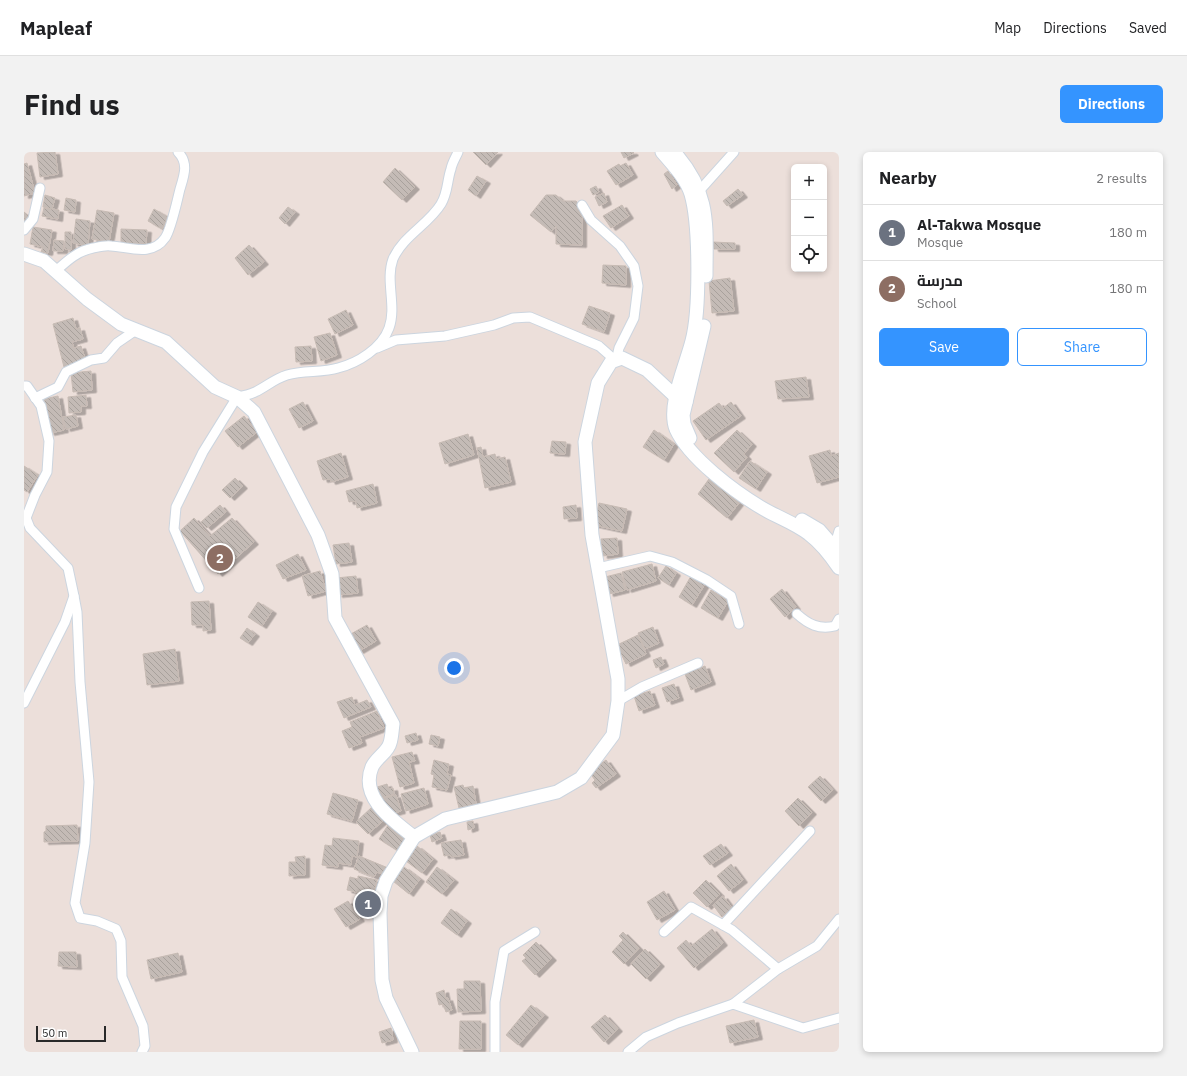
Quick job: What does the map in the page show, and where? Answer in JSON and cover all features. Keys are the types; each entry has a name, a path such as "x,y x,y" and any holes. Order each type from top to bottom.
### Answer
{"street":[{"path":"57,270 73,256 92,248 111,246 122,249 149,249 157,246 166,238 186,170 183,156 178,152"},
{"path":"374,349 383,339 389,328 391,315 390,270 394,257 402,245 442,202 450,169 458,152"},
{"path":"695,192 734,152"},
{"path":"670,153 691,173 695,192 697,320 681,400 674,408 674,419 681,438 689,450 737,492 810,534 832,549"},
{"path":"24,230 34,219 40,188"},
{"path":"582,204 591,220 620,246 634,266 638,286 634,318 619,348 616,360"},
{"path":"24,254 44,260 57,270 87,299 121,324 166,342 215,386 237,397 254,412 318,535 332,574 335,618 393,724 390,744 372,767 369,785 372,796 387,815 414,838"},
{"path":"199,588 174,528 176,507 203,452 237,397 254,392 272,381 286,375 337,369 351,363 374,349 396,340 445,336 494,325 513,318 530,317 600,346 616,360"},
{"path":"35,398 58,387 66,372 91,360 104,358 117,343 136,330"},
{"path":"412,1052 386,998 382,980 380,958 380,913 381,896 386,881 414,838 445,819 557,792 581,778 612,735 618,700 618,679 592,535 585,442 598,383 611,362 622,358 647,370 681,400"},
{"path":"24,386 28,386 40,406 49,441 47,472 34,495 26,518 30,528 68,568 77,612 80,682 89,782 85,843 74,903 80,918 97,921 116,929 121,941 122,977 143,1026 145,1046 142,1052"},
{"path":"832,549 839,531"},
{"path":"832,549 831,534 839,531"},
{"path":"598,568 650,556 672,562 707,580 731,596 739,624"},
{"path":"24,703 65,622 74,596"},
{"path":"797,614 806,622 815,626 827,628 835,626 839,619"},
{"path":"618,700 642,687 698,663"},
{"path":"724,925 810,831"},
{"path":"664,932 692,907 732,930 778,969"},
{"path":"628,1052 646,1037 678,1023 734,1004 778,969 817,946 839,919"},
{"path":"496,1052 495,1002 504,951 535,932"},
{"path":"734,1004 803,1028 839,1018"}],"building":[{"path":"55,152 58,174 40,177 37,153"},
{"path":"473,152 498,152 486,165"},
{"path":"621,152 633,152 634,153 624,158"},
{"path":"27,163 35,193 24,196 24,164"},
{"path":"626,163 633,175 616,185 607,171 619,164 620,166"},
{"path":"395,168 415,187 402,200 383,182"},
{"path":"668,171 677,185 672,189 664,174"},
{"path":"477,176 486,181 476,196 468,190"},
{"path":"596,186 599,192 593,195 590,189"},
{"path":"738,189 743,195 727,206 723,201"},
{"path":"604,193 607,202 599,206 595,197"},
{"path":"45,195 55,198 52,209 43,207"},
{"path":"546,195 556,195 563,201 576,201 582,207 582,245 556,244 556,226 551,232 530,215"},
{"path":"66,198 76,200 75,212 64,210"},
{"path":"622,205 629,216 611,228 603,216"},
{"path":"288,207 295,212 285,224 279,218"},
{"path":"44,208 59,210 58,219 42,216"},
{"path":"154,209 168,217 162,229 148,221"},
{"path":"97,210 114,213 109,242 92,239"},
{"path":"24,212 29,216 24,223"},
{"path":"76,219 90,221 88,246 73,243"},
{"path":"33,227 52,230 48,253 41,252 43,247 30,244"},
{"path":"121,229 147,230 146,244 121,243"},
{"path":"65,232 71,232 71,250 65,249"},
{"path":"54,240 64,241 63,251 53,251"},
{"path":"713,242 735,243 735,249 714,249"},
{"path":"249,245 264,262 248,275 235,258"},
{"path":"603,265 626,266 626,285 602,283"},
{"path":"730,278 734,311 712,313 709,281"},
{"path":"589,306 610,313 604,332 582,324"},
{"path":"346,310 353,325 335,334 328,319"},
{"path":"73,318 76,329 80,328 83,339 72,342 74,348 81,346 86,361 64,367 53,324"},
{"path":"330,333 337,355 321,361 314,337"},
{"path":"311,346 312,361 296,362 295,347"},
{"path":"91,371 92,390 73,392 71,373"},
{"path":"806,377 809,397 778,399 775,381"},
{"path":"86,395 87,406 81,406 81,412 69,413 68,397"},
{"path":"58,396 64,430 50,433 44,399"},
{"path":"303,402 313,421 299,428 289,409"},
{"path":"731,402 741,416 706,440 693,421 719,403 723,408"},
{"path":"76,415 78,426 66,429 63,417"},
{"path":"244,416 257,432 238,447 225,431"},
{"path":"654,430 674,444 664,460 643,447"},
{"path":"737,430 752,444 744,454 747,457 734,472 714,453"},
{"path":"468,434 474,455 445,464 439,443"},
{"path":"552,441 566,442 565,454 550,453"},
{"path":"481,447 483,457 495,454 496,459 505,457 511,482 485,488 477,448"},
{"path":"830,450 831,456 839,453 839,477 817,483 809,456"},
{"path":"341,453 348,477 331,482 330,479 323,480 317,461"},
{"path":"750,461 767,472 756,489 739,478"},
{"path":"24,466 38,475 27,492 24,490"},
{"path":"235,478 243,486 230,498 222,490"},
{"path":"709,479 739,503 727,518 698,494"},
{"path":"373,484 377,503 357,508 356,501 349,502 346,491"},
{"path":"599,503 627,509 622,531 594,525"},
{"path":"220,505 226,512 207,528 201,522"},
{"path":"576,505 577,518 564,519 563,507"},
{"path":"194,518 210,536 232,518 254,542 218,574 180,531"},
{"path":"617,538 618,554 603,556 601,539"},
{"path":"349,543 352,562 336,564 333,545"},
{"path":"298,554 306,570 283,579 276,565"},
{"path":"652,564 656,581 627,590 622,572"},
{"path":"666,566 676,573 669,585 658,578"},
{"path":"320,571 326,591 308,596 302,576"},
{"path":"621,573 625,590 609,594 605,577"},
{"path":"356,576 358,593 338,595 336,578"},
{"path":"691,576 705,584 692,605 679,597"},
{"path":"782,589 796,607 785,617 770,599"},
{"path":"711,590 728,601 718,618 701,608"},
{"path":"209,601 211,630 203,631 203,625 192,625 191,602"},
{"path":"258,602 272,611 262,626 248,617"},
{"path":"367,625 376,641 359,651 349,635"},
{"path":"653,627 659,643 645,649 638,633"},
{"path":"247,628 255,634 248,643 240,638"},
{"path":"638,635 646,654 626,664 617,645"},
{"path":"175,649 179,681 147,685 143,654"},
{"path":"661,657 664,664 656,668 653,660"},
{"path":"705,666 711,682 691,690 685,674"},
{"path":"674,684 679,698 667,702 662,688"},
{"path":"650,691 655,705 639,711 634,696"},
{"path":"352,697 355,705 367,700 371,707 344,718 337,702"},
{"path":"377,711 384,728 360,737 362,743 349,748 342,731 352,727 350,722"},
{"path":"416,733 418,740 407,743 405,736"},
{"path":"431,735 440,737 438,746 429,744"},
{"path":"412,752 415,761 409,762 414,783 400,787 392,757"},
{"path":"434,760 449,764 447,774 451,775 447,790 432,787 434,775 431,774"},
{"path":"606,760 616,774 596,788 592,783 595,780 589,772"},
{"path":"820,776 833,790 821,801 808,787"},
{"path":"387,784 389,789 393,788 394,794 377,799 374,788"},
{"path":"463,785 464,788 473,786 476,804 459,808 454,787"},
{"path":"424,788 428,804 406,811 401,794"},
{"path":"333,793 358,800 352,821 327,814"},
{"path":"396,795 401,811 390,814 387,804 383,805 381,799"},
{"path":"798,798 812,812 799,826 785,811"},
{"path":"372,807 384,820 368,834 356,822"},
{"path":"473,821 474,828 468,830 467,822"},
{"path":"77,825 78,841 44,842 44,832 46,831 46,826"},
{"path":"388,825 407,837 398,851 379,839"},
{"path":"440,832 442,838 432,842 430,835"},
{"path":"333,838 359,841 357,857 352,856 351,865 338,863 338,867 322,865 325,845 332,846"},
{"path":"461,840 464,855 451,857 451,855 444,856 441,843"},
{"path":"721,844 728,853 710,865 703,856"},
{"path":"417,846 433,859 422,873 406,861"},
{"path":"305,856 305,875 289,876 289,862 296,862 295,857"},
{"path":"359,856 388,868 385,875 377,872 374,877 354,869"},
{"path":"731,864 743,880 729,891 717,876"},
{"path":"404,867 420,879 409,894 393,881"},
{"path":"437,867 454,880 442,894 426,882"},
{"path":"358,876 377,880 373,896 347,890 350,877 358,879"},
{"path":"706,880 720,894 707,907 693,893"},
{"path":"664,891 675,910 657,920 647,902"},
{"path":"723,896 732,908 722,917 713,905"},
{"path":"348,901 360,919 346,927 334,909"},
{"path":"451,909 467,921 457,935 441,923"},
{"path":"712,929 723,943 694,968 677,948 686,940 691,946"},
{"path":"623,932 639,948 624,964 612,952 623,940 619,936"},
{"path":"536,942 552,958 535,975 522,961 526,958 523,955"},
{"path":"645,949 660,964 646,979 631,964"},
{"path":"59,952 76,952 77,967 58,966"},
{"path":"178,953 182,972 151,979 147,960"},
{"path":"464,981 480,981 481,1011 458,1012 457,989 464,989"},
{"path":"444,990 446,999 448,998 452,1010 446,1012 443,1004 439,1005 436,993"},
{"path":"531,1005 544,1015 518,1045 506,1035"},
{"path":"605,1015 618,1029 604,1042 591,1027"},
{"path":"754,1020 758,1037 730,1043 726,1026"},
{"path":"460,1021 481,1021 481,1049 459,1049"},
{"path":"391,1028 393,1040 382,1043 379,1032"}],"place":[{"name":"مدرسة","path":"220,558"},
{"name":"Al-Takwa Mosque","path":"368,904"}]}
